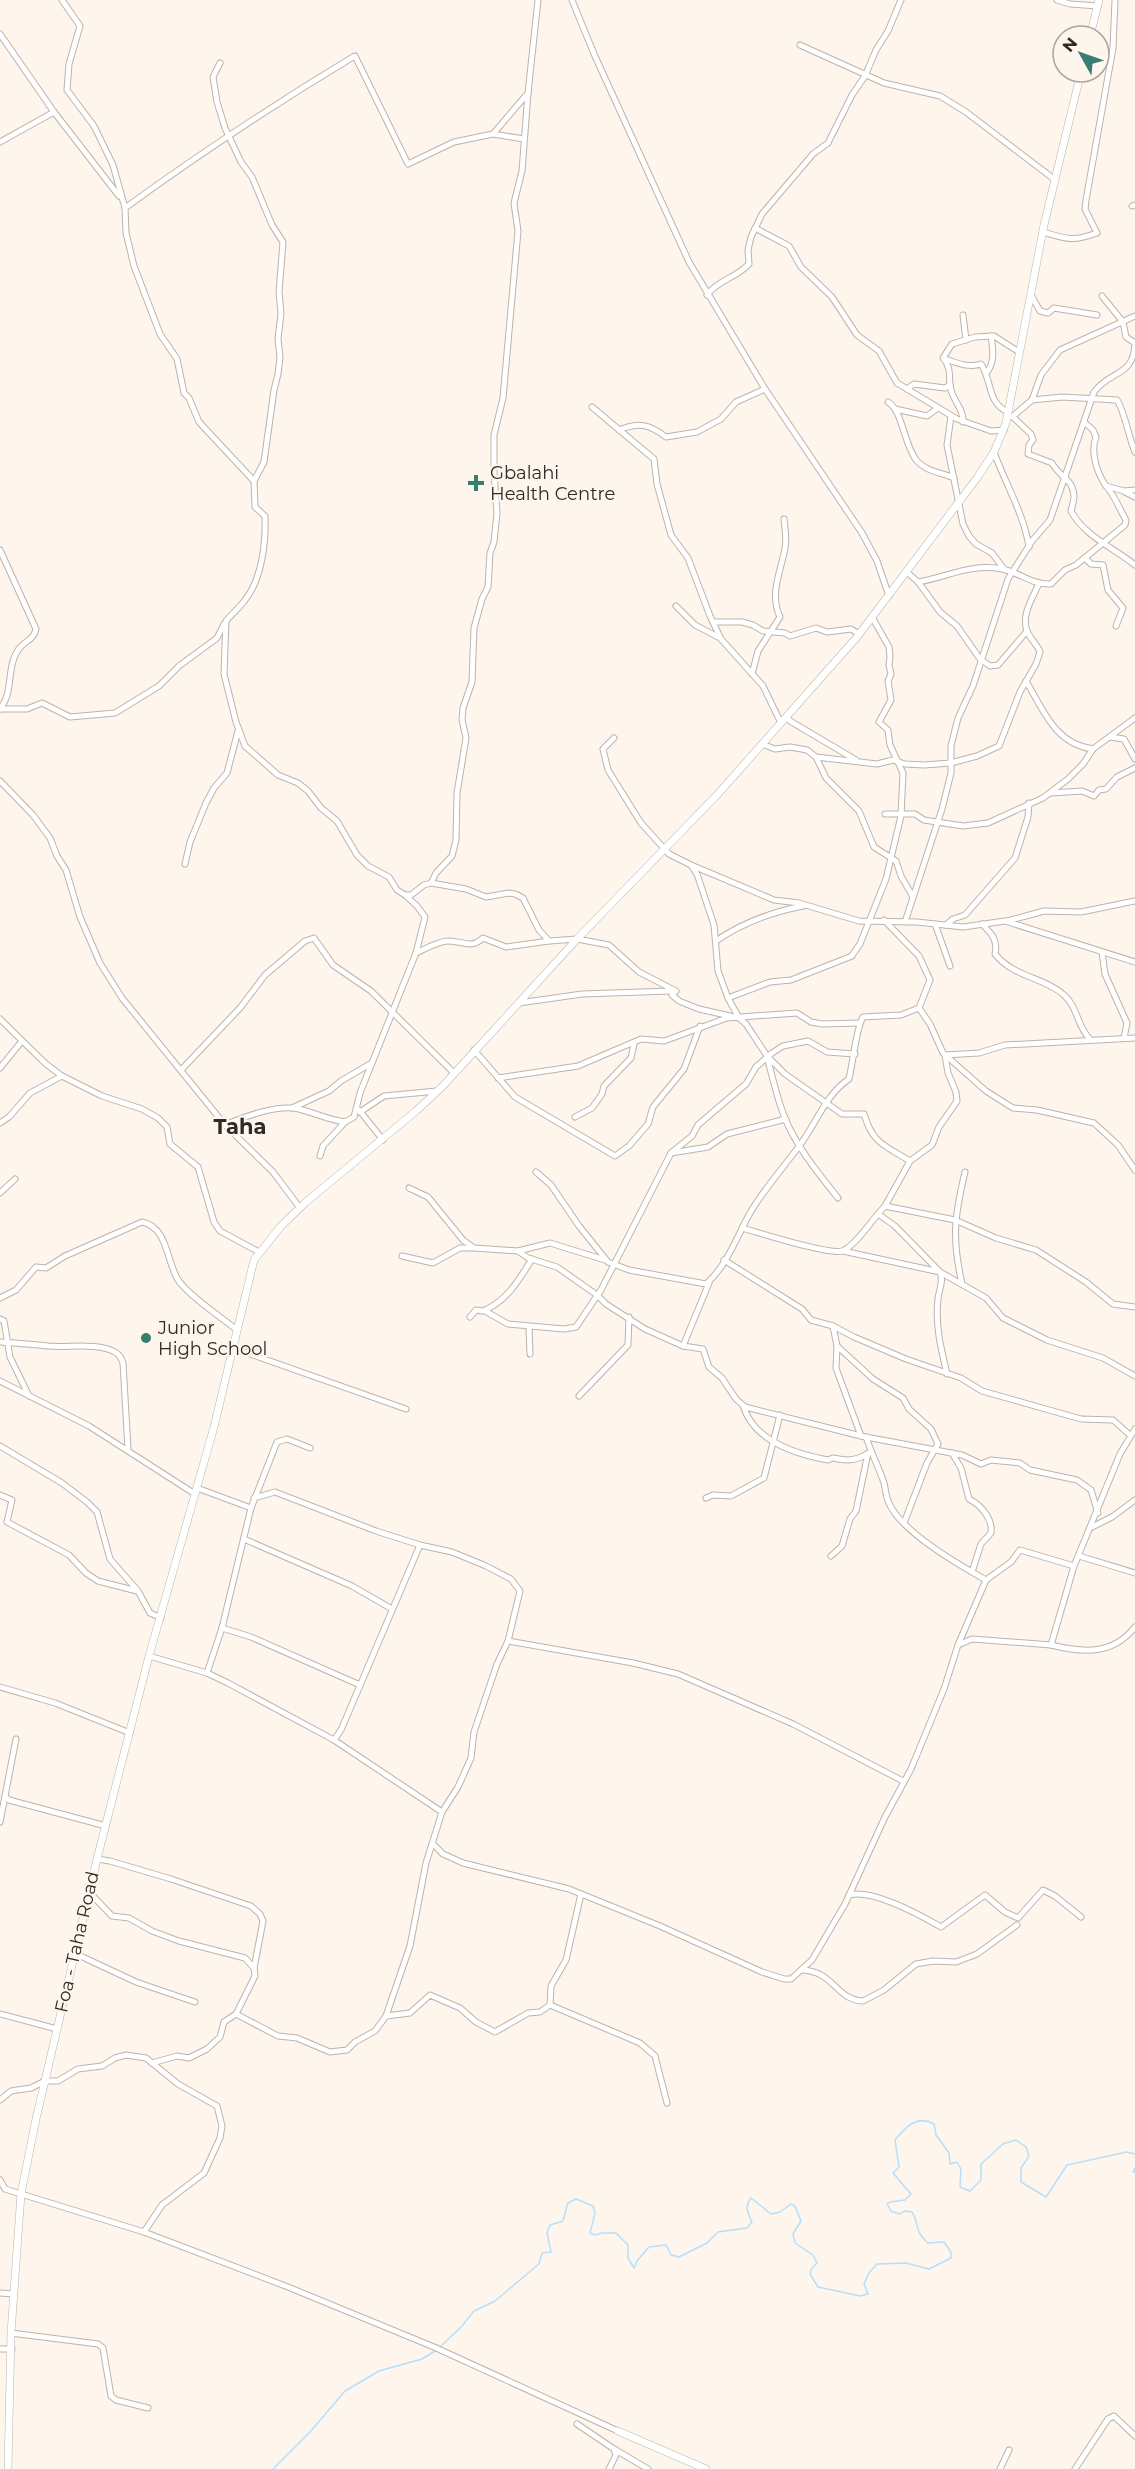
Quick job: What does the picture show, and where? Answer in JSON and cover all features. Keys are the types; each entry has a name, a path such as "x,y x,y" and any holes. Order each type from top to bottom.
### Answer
{"street":[{"path":"62,0 80,26 69,64 67,90 94,126 113,165 121,200"},
{"path":"431,883 436,873 452,856 456,840 457,793 466,738 462,720 463,708 472,682 474,628 482,599 488,587 490,553 494,542 496,513 494,435 504,398 518,231 514,203 520,185 538,0"},
{"path":"572,0 678,240 707,295 765,389 862,533 877,561 889,596"},
{"path":"707,295 715,284 739,274 749,264 748,250 762,214 813,154 828,143 888,31 901,0"},
{"path":"1057,0 1070,4 1098,3 1093,24"},
{"path":"1043,232 1069,240 1078,240 1097,233 1085,209 1113,48 1115,0"},
{"path":"0,34 54,112 121,200 125,208 126,233 134,266 160,334 177,359 184,393 189,398 199,422 254,481"},
{"path":"800,45 865,76 940,96 966,112 1054,179"},
{"path":"125,208 298,90 354,57 408,164 454,142 493,134 524,139"},
{"path":"0,709 27,709 42,703 70,717 115,713 159,686 179,666 217,638 225,621 247,598 257,576 263,548 265,516 255,507 254,481 264,462 274,390 279,374 278,339 281,313 279,292 283,242 272,225 252,177 229,136 217,102 213,77 220,63"},
{"name":"Foa - Taha Road","path":"8,2469 11,2333 21,2194 97,1859 149,1656 214,1427 250,1272 259,1252 281,1226 437,1091 577,939 665,850 860,634 958,505 994,452 1010,414 1030,295 1054,179 1078,84"},
{"path":"493,134 528,93"},
{"path":"0,142 54,112"},
{"path":"755,228 789,246 801,267 832,297 857,335 879,351 897,383 963,422 992,431 1005,427"},
{"path":"1030,295 1040,311 1048,314 1054,308 1097,315"},
{"path":"905,922 949,782 951,746 958,718 973,686 1008,579 1050,520 1092,398 1099,385 1119,375 1135,355 1135,343 1126,337 1123,322 1102,296"},
{"path":"963,315 966,340"},
{"path":"1032,400 1041,375 1060,350 1135,316"},
{"path":"943,358 952,344 975,337 992,336 1019,352"},
{"path":"992,336 994,352 987,372 993,399 999,408 1010,414 1031,434 1033,440 1029,445 1028,454 1052,463 1056,472 1065,477 1072,488 1074,498 1071,511 1074,516 1086,530 1135,565"},
{"path":"943,358 962,364 975,366 981,364 987,372"},
{"path":"943,358 952,378 950,385 956,402 962,410 963,422"},
{"path":"907,389 914,384 945,388 950,385"},
{"path":"619,430 634,424 655,429 666,437 697,432 721,419 736,402 765,389"},
{"path":"1010,414 1032,400 1062,397 1117,400 1122,407 1123,418 1135,453"},
{"path":"888,402 895,409 906,442 917,460 930,471 940,471 954,478"},
{"path":"592,407 654,459 657,484 671,535 688,558 721,639 763,686 781,723"},
{"path":"895,409 927,416 938,408"},
{"path":"951,416 947,446 958,505 969,536 976,544 992,554 1004,569 1039,583 1052,584 1065,570 1085,558 1125,525 1126,520 1096,465 1093,445 1096,437 1093,430 1084,422"},
{"path":"994,452 1005,483 1018,508 1029,547"},
{"path":"1106,486 1135,497"},
{"path":"1124,491 1135,490"},
{"path":"752,674 758,651 780,617 775,605 777,574 785,548 784,519"},
{"path":"0,550 36,628 32,638 18,650 10,676 7,700 0,709"},
{"path":"1085,558 1091,564 1103,565 1108,590 1123,608 1116,626"},
{"path":"918,582 937,579 968,568 1004,569"},
{"path":"907,572 918,582 934,606 957,626 980,659 990,666 998,664 1027,631"},
{"path":"816,757 877,765 893,760 904,764 951,763 977,756 999,746 1040,652 1027,631 1026,611 1039,583"},
{"path":"676,606 695,625 721,639"},
{"path":"728,998 770,982 791,980 853,955 860,944 886,879 901,816 903,773 890,746 888,730 879,722 891,700 888,681 891,674 889,647 872,617"},
{"path":"225,621 224,674 238,729 245,746 278,775 298,783 308,791 321,808 337,820 357,855 368,866 389,877 397,890 417,906 425,917 416,953 360,1093 359,1110 382,1140"},
{"path":"713,622 742,622 769,632 785,633 790,636 816,628 827,632 851,629 860,634"},
{"path":"1026,681 1055,729 1068,742 1093,749"},
{"path":"787,717 790,721 860,762"},
{"path":"885,814 901,816 915,814 924,820 963,826 988,823 1049,793 1083,764 1093,749 1135,718"},
{"path":"185,864 190,843 206,803 214,788 227,773 238,729"},
{"path":"1110,737 1124,739 1135,759"},
{"path":"614,738 603,749 608,770 641,824 665,850 691,865 774,900 805,905 859,921 963,927 1005,921 1044,911 1081,912 1135,901"},
{"path":"762,744 775,749 790,747 807,750 816,757 826,778 859,811 871,843 896,861 913,897"},
{"path":"1049,793 1082,791 1094,796 1099,790 1106,789 1117,777 1135,768"},
{"path":"0,781 33,815 50,838 66,870 80,917 100,963 122,998 182,1069 225,1125 273,1172 300,1208"},
{"path":"946,925 953,919 965,915 1015,858 1029,817 1029,802"},
{"path":"691,865 698,874 714,925 718,971 728,998 739,1018 767,1056 782,1071 842,1114 864,1114 875,1140 910,1161"},
{"path":"405,895 411,895 424,885 431,883 466,890 486,897 515,894 523,898 539,930 549,941"},
{"path":"716,941 738,926 782,910 805,905"},
{"path":"683,1346 710,1281 770,1182 800,1145 840,1084 849,1079 859,1023 863,1017 901,1016 919,1008 930,980 919,957 884,921"},
{"path":"1005,921 1135,962"},
{"path":"935,924 950,966"},
{"path":"982,924 994,937 997,945 996,954 1002,963 1062,993 1073,1004 1078,1020 1090,1039"},
{"path":"182,1069 240,1008 265,975 305,941 314,938 333,965 371,991 454,1073"},
{"path":"416,953 447,941 470,945 478,943 483,938 506,948 577,939 609,945 639,972 676,991"},
{"path":"1102,952 1105,974 1127,1023 1124,1038"},
{"path":"518,1003 582,994 676,991"},
{"path":"676,991 672,995 680,1001 699,1009 739,1018"},
{"path":"843,1251 852,1244 885,1206 910,1161 932,1145 939,1127 957,1101 945,1055 930,1024 919,1008"},
{"path":"498,1078 578,1066 634,1044 641,1039 664,1041 727,1018 797,1013 811,1022 822,1024 859,1023"},
{"path":"0,1019 62,1076 102,1096 142,1109 158,1118 167,1127 170,1144 198,1167 214,1222 220,1230 259,1252"},
{"path":"474,1050 522,1102 615,1156 629,1146 648,1124 653,1107 684,1069 700,1026"},
{"path":"945,1055 979,1053 1005,1045 1135,1038"},
{"path":"0,1068 22,1041"},
{"path":"470,1317 476,1310 485,1311 508,1324 529,1327 576,1327 597,1295 654,1190 671,1153 692,1136 698,1125 746,1084 756,1067 767,1056 783,1046 808,1041 827,1052 855,1054"},
{"path":"575,1117 592,1108 602,1094 604,1086 631,1058 634,1044"},
{"path":"945,1055 986,1091 1013,1108 1037,1110 1094,1123 1118,1145 1135,1170"},
{"path":"767,1056 786,1119 800,1145 838,1198"},
{"path":"292,1108 329,1091 341,1081 372,1063"},
{"path":"0,1123 9,1117 30,1093 62,1076"},
{"path":"320,1156 323,1146 345,1122 354,1117 359,1110 384,1096 437,1091"},
{"path":"225,1125 247,1115 292,1108 322,1118 345,1122"},
{"path":"671,1153 708,1147 726,1134 786,1119"},
{"path":"536,1172 551,1185 605,1260"},
{"path":"962,1284 955,1252 955,1220 965,1172"},
{"path":"0,1192 15,1179"},
{"path":"409,1188 428,1197 463,1240 474,1248"},
{"path":"885,1206 955,1220 996,1238 1036,1250 1086,1282 1113,1304 1135,1307"},
{"path":"878,1214 895,1226 940,1272 942,1278 938,1299 939,1337 947,1374"},
{"path":"0,1298 16,1290 36,1267 46,1268 76,1251 142,1222 156,1227 178,1281 237,1330"},
{"path":"742,1228 826,1251 843,1251 940,1272 986,1298 1003,1318 1047,1340 1106,1360 1135,1376"},
{"path":"402,1256 433,1263 460,1248 518,1251 550,1243 605,1260 613,1265 702,1285 710,1281"},
{"path":"518,1251 557,1267 606,1304 654,1334 683,1346 703,1349 709,1367 722,1378 743,1405 753,1427 772,1440 792,1450 828,1460 833,1458 858,1459 868,1452"},
{"path":"485,1311 515,1287 532,1258"},
{"path":"724,1260 802,1309 811,1320 833,1326 906,1359 933,1366 967,1381 982,1391 1081,1419 1113,1420 1130,1435"},
{"path":"579,1395 628,1346 629,1317"},
{"path":"0,1319 4,1321 3,1342 30,1397"},
{"path":"833,1326 837,1346 836,1368 864,1436 868,1452 884,1484 888,1503 904,1523 930,1546 986,1580"},
{"path":"529,1327 530,1354"},
{"path":"3,1342 101,1348 113,1351 120,1356 123,1363 128,1449"},
{"path":"837,1346 873,1379 903,1398 909,1409 931,1429 938,1444 904,1523"},
{"path":"232,1348 406,1409"},
{"path":"0,1381 89,1426 196,1491 251,1508"},
{"path":"743,1405 864,1436 962,1455 981,1464 991,1460 1020,1463 1030,1470 1077,1480 1091,1490 1098,1513"},
{"path":"706,1498 731,1496 764,1478 780,1415"},
{"path":"1051,1645 1074,1566 1098,1513 1120,1454 1135,1429"},
{"path":"207,1673 222,1628 254,1498 277,1442 287,1439 310,1448"},
{"path":"0,1446 62,1483 97,1512 111,1559 138,1591 150,1613 160,1617"},
{"path":"831,1556 842,1546 850,1519 856,1511 868,1452"},
{"path":"952,1454 961,1468 969,1499 977,1503 991,1520 991,1533 981,1544 972,1572"},
{"path":"236,2014 278,2036 297,2038 330,2052 347,2050 355,2042 375,2031 386,2016 410,1946 421,1885 442,1812 458,1787 471,1758 474,1732 488,1687 508,1641 520,1591 511,1579 452,1552 376,1531 275,1492 254,1498"},
{"path":"0,1495 12,1500 7,1522 69,1555 86,1573 98,1581 138,1591"},
{"path":"1092,1527 1135,1500"},
{"path":"244,1539 352,1586 392,1609"},
{"path":"334,1740 341,1730 420,1545"},
{"path":"433,1844 443,1854 463,1863 581,1894 784,1980 791,1979 802,1970 824,1942 911,1769 937,1708 958,1644 986,1580 1011,1562 1020,1550 1074,1566"},
{"path":"1079,1556 1135,1573"},
{"path":"958,1644 972,1639 1051,1645 1071,1649 1107,1649 1126,1638 1135,1627"},
{"path":"222,1628 251,1636 360,1684"},
{"path":"508,1641 633,1663 678,1674 793,1724 903,1781"},
{"path":"149,1656 207,1673 334,1740 442,1812"},
{"path":"0,1687 55,1703 130,1733"},
{"path":"0,1822 16,1739"},
{"path":"5,1796 9,1800 106,1826"},
{"path":"97,1859 117,1863 251,1906 260,1914 263,1921 254,1968 255,1976 236,2014 224,2022 220,2037 207,2049 189,2058 177,2056 152,2063"},
{"path":"849,1895 860,1892 918,1914 941,1927 985,1895 1005,1912 1018,1918 1043,1890 1055,1896 1081,1917"},
{"path":"89,1892 112,1916 129,1918 152,1931 179,1941 245,1958 254,1968"},
{"path":"550,2005 551,1986 566,1960 581,1894"},
{"path":"802,1970 819,1972 847,1997 863,2001 884,1990 916,1964 933,1961 956,1962 977,1954 1017,1925"},
{"path":"74,1953 136,1982 195,2002"},
{"path":"386,2016 410,2013 430,1995 460,2008 476,2022 495,2032 528,2013 540,2012 550,2005"},
{"path":"550,2005 640,2043 656,2056 667,2103"},
{"path":"0,2014 57,2029"},
{"path":"0,2100 11,2091 31,2088 45,2081 58,2081 78,2069 102,2066 115,2058 126,2055 146,2058 177,2084 218,2106 222,2126 220,2138 204,2173 162,2205 144,2232"},
{"path":"0,2180 2,2189 144,2232 442,2350 706,2469"},
{"path":"0,2293 14,2294"},
{"path":"11,2333 98,2344 103,2348 111,2396 116,2400 148,2408"},
{"path":"0,2349 12,2349"},
{"path":"1077,2468 1108,2419 1114,2416 1135,2436"},
{"path":"577,2424 648,2469"},
{"path":"609,2469 616,2455 614,2449"},
{"path":"1000,2469 1008,2450"}],"waterway":[{"path":"439,2348 474,2311 495,2301 539,2264 542,2253 551,2252 547,2233 550,2225 563,2221 568,2203 576,2199 593,2206 595,2213 590,2233 595,2235 616,2233 628,2245 628,2258 634,2268 649,2247 666,2245 671,2255 679,2257 707,2243 718,2232 747,2228 752,2222 747,2207 751,2198 771,2214 780,2212 791,2204 795,2206 801,2221 793,2234 795,2243 813,2255 817,2263 810,2274 818,2287 860,2296 868,2294 864,2284 869,2273 877,2264 906,2263 929,2269 951,2258 951,2252 944,2242 928,2243 923,2238 918,2231 912,2212 905,2211 899,2214 891,2211 887,2204 905,2200 911,2194 893,2173 899,2167 895,2140 912,2124 922,2121 934,2124 936,2135 949,2153 950,2164 957,2162 961,2169 960,2187 970,2191 981,2180 981,2164 1003,2144 1016,2140 1026,2147 1029,2156 1021,2168 1021,2182 1046,2197 1067,2165 1127,2152 1135,2154"},
{"path":"1135,2168 1133,2172 1135,2172"},
{"path":"273,2469 310,2432 345,2391 379,2371 422,2359 435,2351"}],"place":[{"name":"Gbalahi Health Centre","path":"476,483"},
{"name":"Junior High School","path":"146,1338"}],"district":[{"name":"Taha","path":"240,1126"}]}
